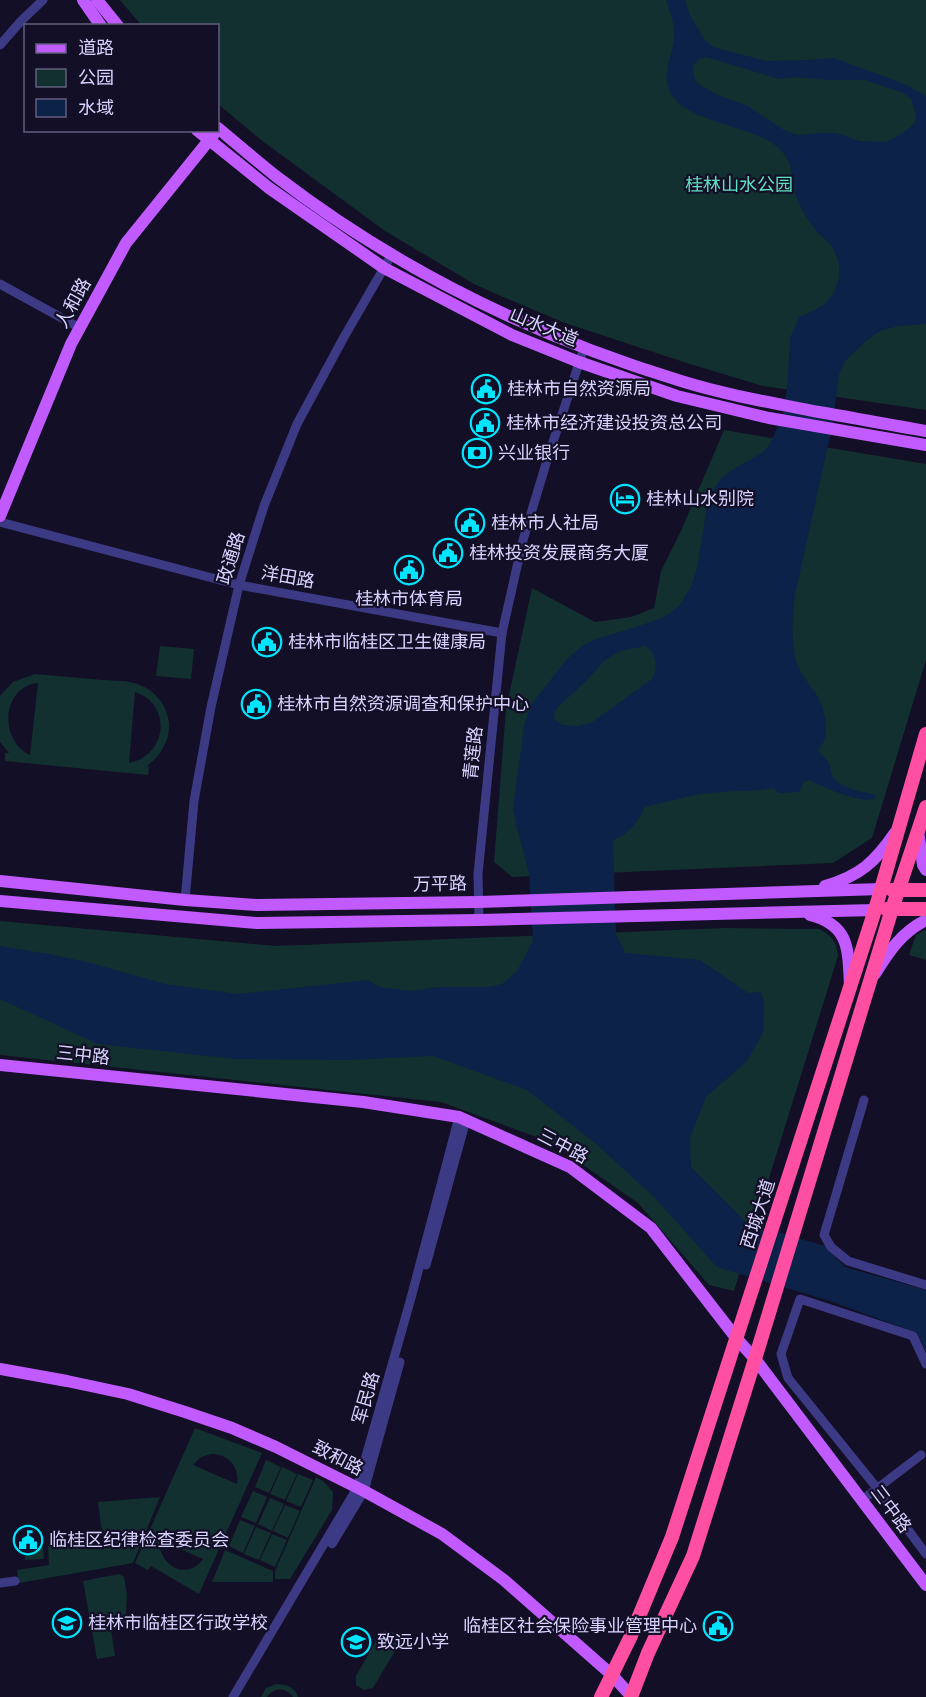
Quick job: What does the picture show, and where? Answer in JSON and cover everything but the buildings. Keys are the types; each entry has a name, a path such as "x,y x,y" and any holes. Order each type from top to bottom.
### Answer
{"highway":[{"name":"西城大道","path":"602,1697 630,1638 672,1537 875,910 926,734"},
{"path":"631,1697 648,1653 693,1556 892,909 926,807"},
{"path":"881,889 926,890"},
{"path":"875,910 926,909"}],"main road":[{"path":"83,0 100,24"},
{"path":"97,0 116,24"},
{"name":"人和路","path":"0,516 71,344 126,243 215,132"},
{"name":"山水大道","path":"217,132 337,219 392,255 518,321 584,348 682,381 772,403 926,431"},
{"name":"山水大道","path":"217,132 269,188 384,268 512,335 579,362 677,396 769,418 926,445"},
{"path":"806,891 839,882 857,874 884,849 899,827"},
{"path":"918,830 922,865 926,870"},
{"name":"万平路","path":"0,881 185,900 257,904 479,902 881,889"},
{"name":"万平路","path":"0,901 257,923 875,910"},
{"path":"797,912 821,918 842,934 846,945 850,987"},
{"path":"869,986 889,951 899,939 926,920"},
{"name":"三中路","path":"0,1065 363,1102 462,1119 570,1167 651,1228 755,1359 926,1585"},
{"name":"致和路","path":"0,1369 128,1394 185,1412 232,1428 276,1447 361,1490 442,1534 504,1580 612,1675 631,1697"}],"street":[{"path":"0,45 43,0"},
{"name":"政通路","path":"185,900 194,801 211,707 239,585 264,506 297,424 344,336 392,255"},
{"path":"0,284 80,328"},
{"name":"青莲路","path":"479,920 478,874 502,633 523,540 584,348"},
{"name":"洋田路","path":"0,522 239,585 502,633"},
{"path":"864,1100 824,1235 831,1247 848,1261 926,1285"},
{"name":"军民路","path":"238,1697 361,1490 411,1298 462,1119"},
{"path":"926,1364 913,1336 800,1299 781,1354 788,1378 877,1488 926,1554"},
{"path":"862,1500 921,1455"},
{"name":"军民路","path":"233,1697 361,1490"},
{"path":"0,1583 15,1581"}],"green space":[{"name":"桂林山水公园","path":"120,0 926,0 926,410 763,386 565,323 474,284 385,231 261,140 219,105 219,24 140,24"},
{"path":"724,430 926,464 926,660 872,838 833,863 512,877 494,862 506,709 532,588 595,622 631,617 654,608 661,571 680,533"},
{"path":"160,646 194,649 191,679 156,676"},
{"path":"35,674 136,683 156,695 166,711 169,730 166,742 147,766 149,767 148,775 5,761 5,753 9,753 0,742 0,696 13,682","holes":["38,683 30,755 13,739 8,716 16,695 25,687","135,692 147,698 155,707 160,718 160,729 158,740 152,750 142,758 129,763"]},
{"path":"0,921 276,946 725,928 819,929 833,939 838,956 734,1291 709,1285 638,1203 550,1142 441,1102 0,1055"},
{"path":"926,930 926,960 909,955 916,935"},
{"path":"195,1428 262,1453 199,1594 151,1566 148,1570 135,1563","holes":["211,1454 223,1456 235,1467 237,1484 193,1465 201,1457","160,1540 203,1559 189,1569 175,1568 163,1557"]},
{"path":"266,1460 281,1467 269,1493 255,1487"},
{"path":"282,1467 297,1474 285,1500 270,1494"},
{"path":"298,1474 313,1480 301,1507 286,1501"},
{"path":"316,1477 333,1492 332,1510 290,1579 275,1579 275,1571"},
{"path":"253,1491 267,1497 256,1523 241,1517"},
{"path":"160,1497 133,1563 19,1583 17,1570 49,1565 48,1546 103,1541 98,1502"},
{"path":"270,1498 284,1504 272,1531 258,1524"},
{"path":"285,1505 300,1511 288,1538 273,1531"},
{"path":"240,1520 255,1526 243,1553 229,1546"},
{"path":"256,1527 271,1533 259,1560 244,1554"},
{"path":"272,1534 287,1540 275,1567 260,1560"},
{"path":"43,1546 44,1559 25,1560 24,1547"},
{"path":"225,1550 273,1571 273,1582 212,1582"},
{"path":"119,1574 124,1577 127,1595 125,1629 111,1630 115,1656 97,1659 83,1581"},
{"path":"384,1631 395,1634 399,1644 373,1688 364,1690 356,1685 356,1676 380,1634"},
{"path":"276,1684 290,1687 298,1697 293,1697 284,1690 276,1690 267,1697 261,1697 266,1688"}],"water":[{"path":"666,0 685,0 690,15 704,39 713,47 766,61 834,58 902,83 926,96 926,324 898,326 880,331 845,361 839,374 833,423 793,612 796,661 818,697 825,717 825,738 818,750 829,763 835,780 851,789 876,795 874,799 868,800 851,797 810,780 803,782 798,792 779,793 773,788 694,795 645,807 632,827 613,840 616,934 625,953 700,960 748,993 761,992 764,1003 763,1033 747,1061 706,1097 690,1138 691,1167 747,1223 825,1246 845,1267 926,1290 926,1352 917,1333 833,1302 717,1267 655,1198 594,1142 527,1090 433,1056 349,1060 235,1059 98,1044 0,999 0,946 91,963 165,984 238,994 368,980 379,987 410,991 439,987 487,987 502,984 517,971 533,941 529,874 513,809 524,726 531,705 566,660 582,646 593,640 664,617 679,606 691,587 697,568 711,493 729,472 763,452 770,444 783,414 790,338 799,317 827,302 838,280 836,255 831,245 812,226 801,208 794,191 791,169 786,156 772,143 761,137 705,118 681,105 673,97 669,89 667,72 674,31","holes":["706,57 779,79 797,77 865,80 903,93 911,99 916,115 915,123 886,142 860,141 836,133 797,135 784,130 746,105 720,96 701,86 695,80 694,65 699,59","645,646 654,656 655,670 652,679 591,723 577,726 562,725 555,720 554,713 558,707 604,661 620,651"]}],"place":[{"name":"桂林市自然资源局","path":"486,389"},
{"name":"桂林市经济建设投资总公司","path":"485,423"},
{"name":"兴业银行","path":"477,453"},
{"name":"桂林山水别院","path":"625,499"},
{"name":"桂林市人社局","path":"470,523"},
{"name":"桂林投资发展商务大厦","path":"448,553"},
{"name":"桂林市体育局","path":"409,570"},
{"name":"桂林市临桂区卫生健康局","path":"267,642"},
{"name":"桂林市自然资源调查和保护中心","path":"256,704"},
{"name":"临桂区纪律检查委员会","path":"28,1540"},
{"name":"桂林市临桂区行政学校","path":"67,1623"},
{"name":"临桂区社会保险事业管理中心","path":"718,1626"},
{"name":"致远小学","path":"356,1642"}]}
